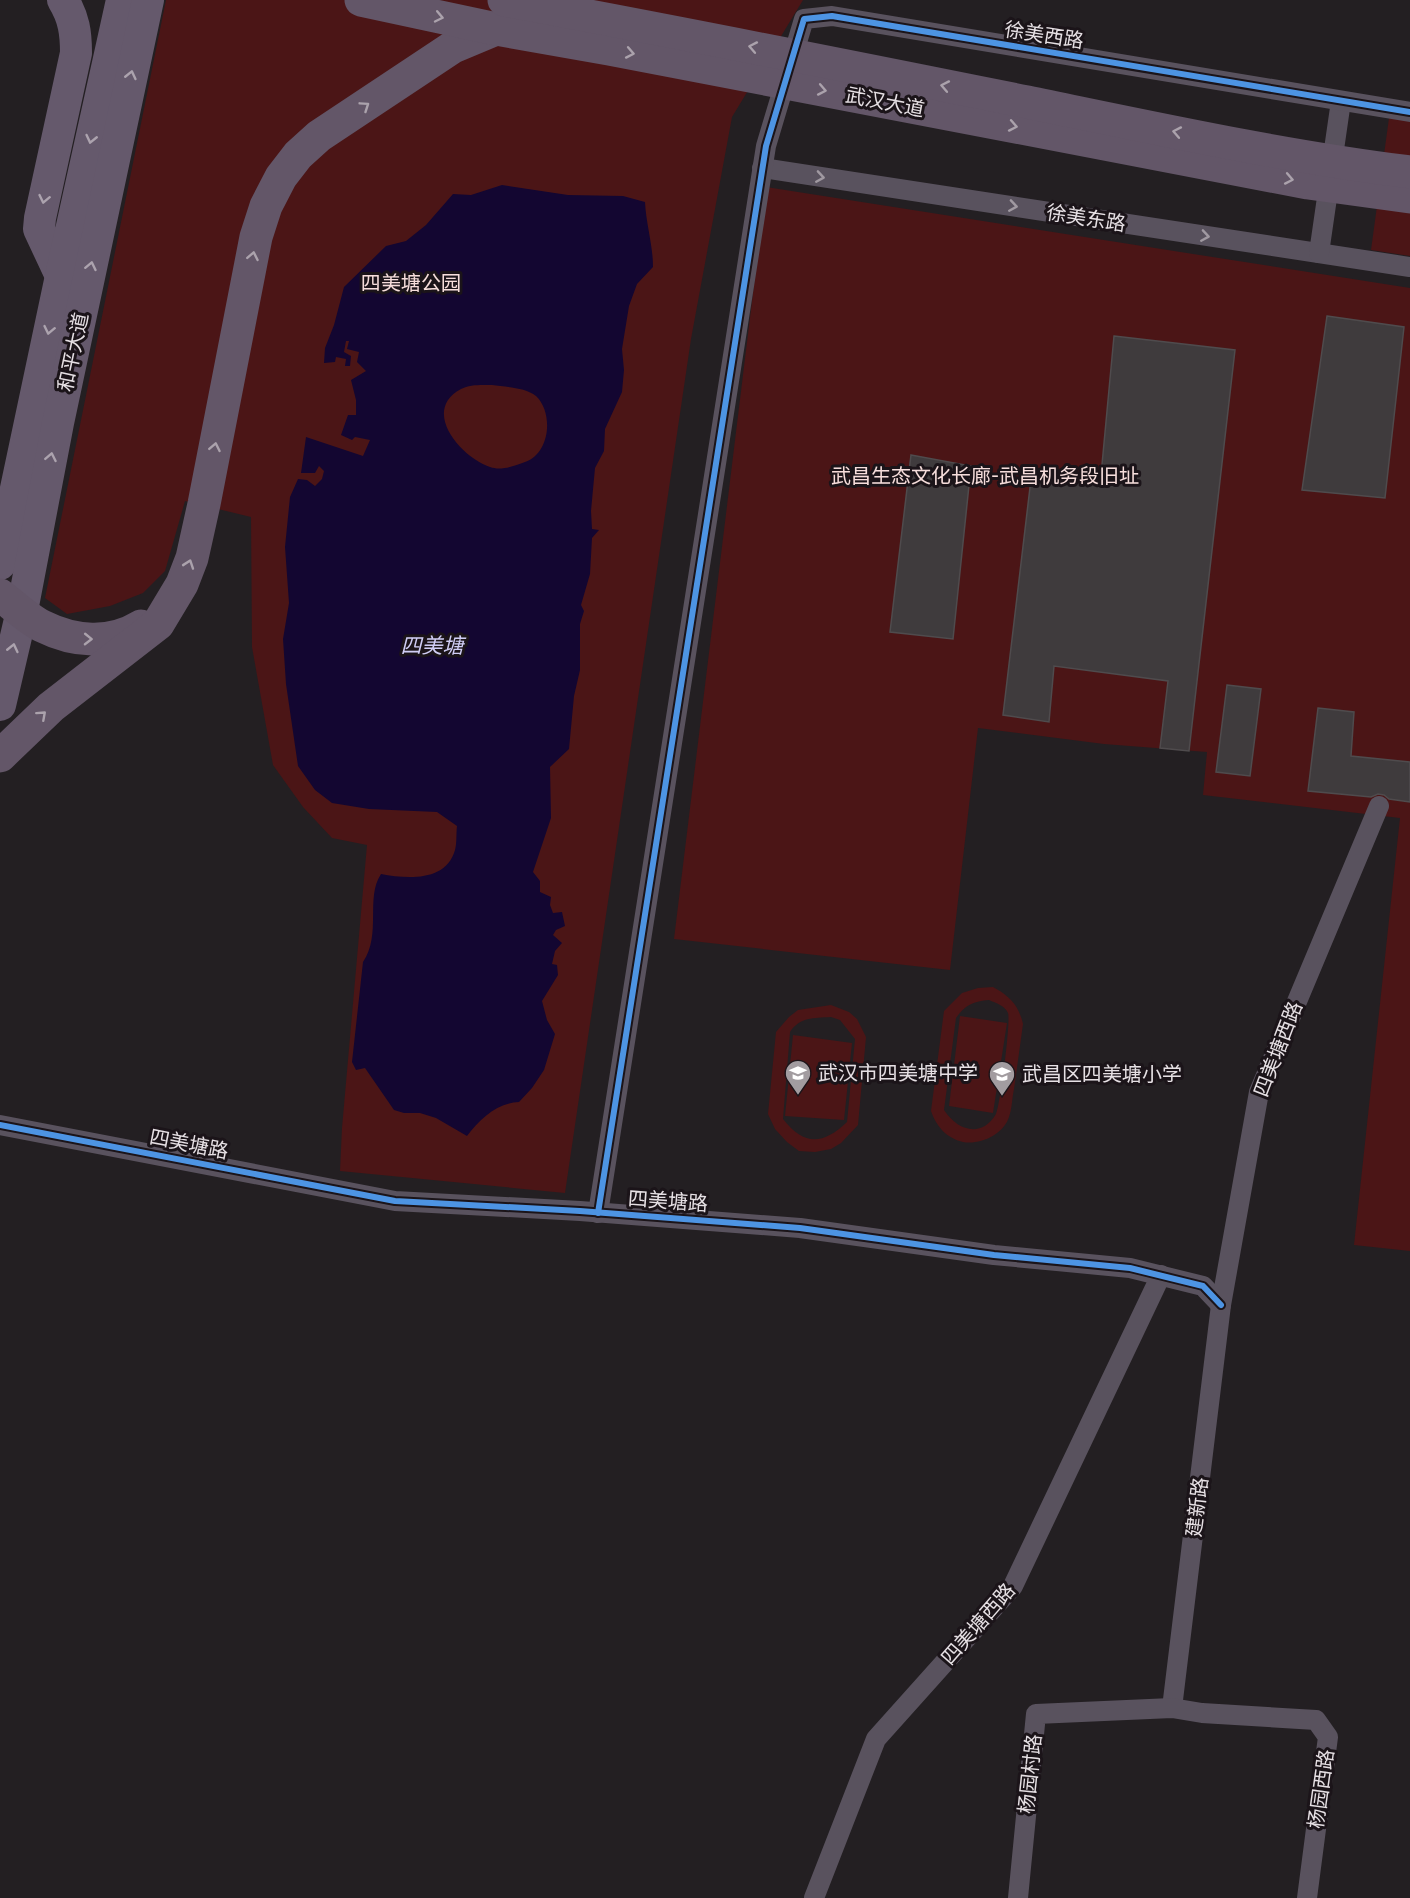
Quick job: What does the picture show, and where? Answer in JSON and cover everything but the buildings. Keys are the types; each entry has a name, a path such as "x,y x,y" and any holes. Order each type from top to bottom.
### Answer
{"highway":[{"name":"武汉大道","path":"361,0 703,37 1311,158 1410,172"},
{"path":"0,756 51,707 158,624 182,584 192,558 204,504 256,237 266,206 281,177 298,155 319,136 500,14"},
{"name":"武汉大道","path":"500,14 609,49 1308,183 1410,197"},
{"path":"11,603 40,626 72,638 108,639 129,633 169,608"}],"main road":[{"path":"61,276 39,229 76,53 76,31 63,0"},
{"name":"和平大道","path":"0,564 122,0"},
{"name":"和平大道","path":"0,705 11,603 60,411 148,0"}],"street":[{"name":"徐美西路","path":"762,168 766,146 804,19 832,16 1410,112"},
{"path":"1319,253 1341,101"},
{"path":"598,1213 762,168"},
{"name":"徐美东路","path":"762,168 1410,267"},
{"name":"四美塘西路","path":"1221,1305 1259,1092 1379,806"},
{"name":"四美塘路","path":"0,1125 395,1201 800,1228 994,1255 1130,1268 1203,1286 1221,1305"},
{"name":"四美塘西路","path":"814,1898 876,1739 1014,1586 1161,1275"},
{"name":"建新路","path":"1172,1708 1221,1305"},
{"name":"杨园村路","path":"1018,1898 1036,1714 1172,1708"},
{"name":"杨园西路","path":"1172,1708 1202,1713 1316,1720 1328,1737 1307,1898"}],"green space":[{"name":"四美塘公园","path":"166,0 803,0 732,117 691,339 565,1193 340,1171 367,845 332,838 303,807 273,765 252,647 251,517 185,501 165,571 143,593 110,606 67,614 45,598"},
{"path":"1389,118 1410,121 1410,256 1371,250"},
{"name":"武昌生态文化长廊-武昌机务段旧址","path":"766,187 1410,288 1410,1251 1354,1245 1400,818 1203,795 1207,752 1104,744 978,728 950,970 674,939"},
{"path":"993,987 1004,994 1013,1002 1023,1024 1009,1117 996,1134 970,1143 957,1140 947,1134 936,1122 931,1111 944,1011 962,993 978,988","holes":["989,1000 1003,1007 1009,1019 1000,1096 996,1114 990,1122 983,1127 969,1129 956,1123 944,1110 956,1018 970,1004"]},
{"path":"831,1005 849,1012 857,1019 866,1037 858,1125 841,1143 831,1149 815,1152 799,1151 787,1142 775,1129 768,1114 776,1032 798,1010","holes":["831,1017 840,1020 855,1039 847,1122 830,1135 822,1138 806,1138 798,1134 783,1119 790,1032 798,1023 807,1019"]},
{"path":"960,1016 1007,1023 993,1113 949,1106"},
{"path":"793,1035 852,1043 844,1120 785,1116"}],"water":[{"name":"四美塘","path":"502,185 568,195 623,196 645,202 653,267 637,284 629,306 622,349 624,370 622,392 605,429 604,451 595,468 591,511 592,529 599,530 592,538 590,574 581,605 584,611 580,624 580,670 574,696 569,749 550,767 551,818 533,872 540,881 540,892 551,897 550,905 553,913 562,912 565,926 556,930 553,935 562,943 555,951 552,964 557,965 558,975 542,1001 547,1020 555,1034 544,1070 532,1088 519,1102 503,1105 490,1113 467,1136 436,1118 420,1113 404,1113 394,1110 365,1068 356,1070 352,1062 363,962 372,940 376,884 381,874 402,877 424,876 443,868 455,850 457,826 437,812 369,809 332,803 315,790 298,766 286,684 283,639 289,603 285,547 290,497 298,479 307,480 315,486 322,479 324,471 319,466 315,473 301,473 306,437 363,456 370,440 355,437 352,440 341,435 348,415 356,415 356,400 351,380 366,371 357,362 359,352 347,349 349,341 346,341 344,352 351,356 350,366 345,366 346,359 336,357 335,362 324,363 325,348 344,287 386,246 406,241 426,225 453,194 471,195","holes":["492,385 521,389 536,396 542,403 547,422 547,432 540,451 533,458 508,468 490,467 468,454 450,433 445,421 444,409 449,398 465,387"]}],"cycle path":[{"path":"598,1213 766,146 804,19 832,16 1410,112"},
{"path":"0,1125 395,1201 580,1211 800,1228 994,1255 1130,1268 1203,1286 1221,1305"}],"place":[{"name":"武汉市四美塘中学","path":"798,1096"},
{"name":"武昌区四美塘小学","path":"1002,1097"}]}
